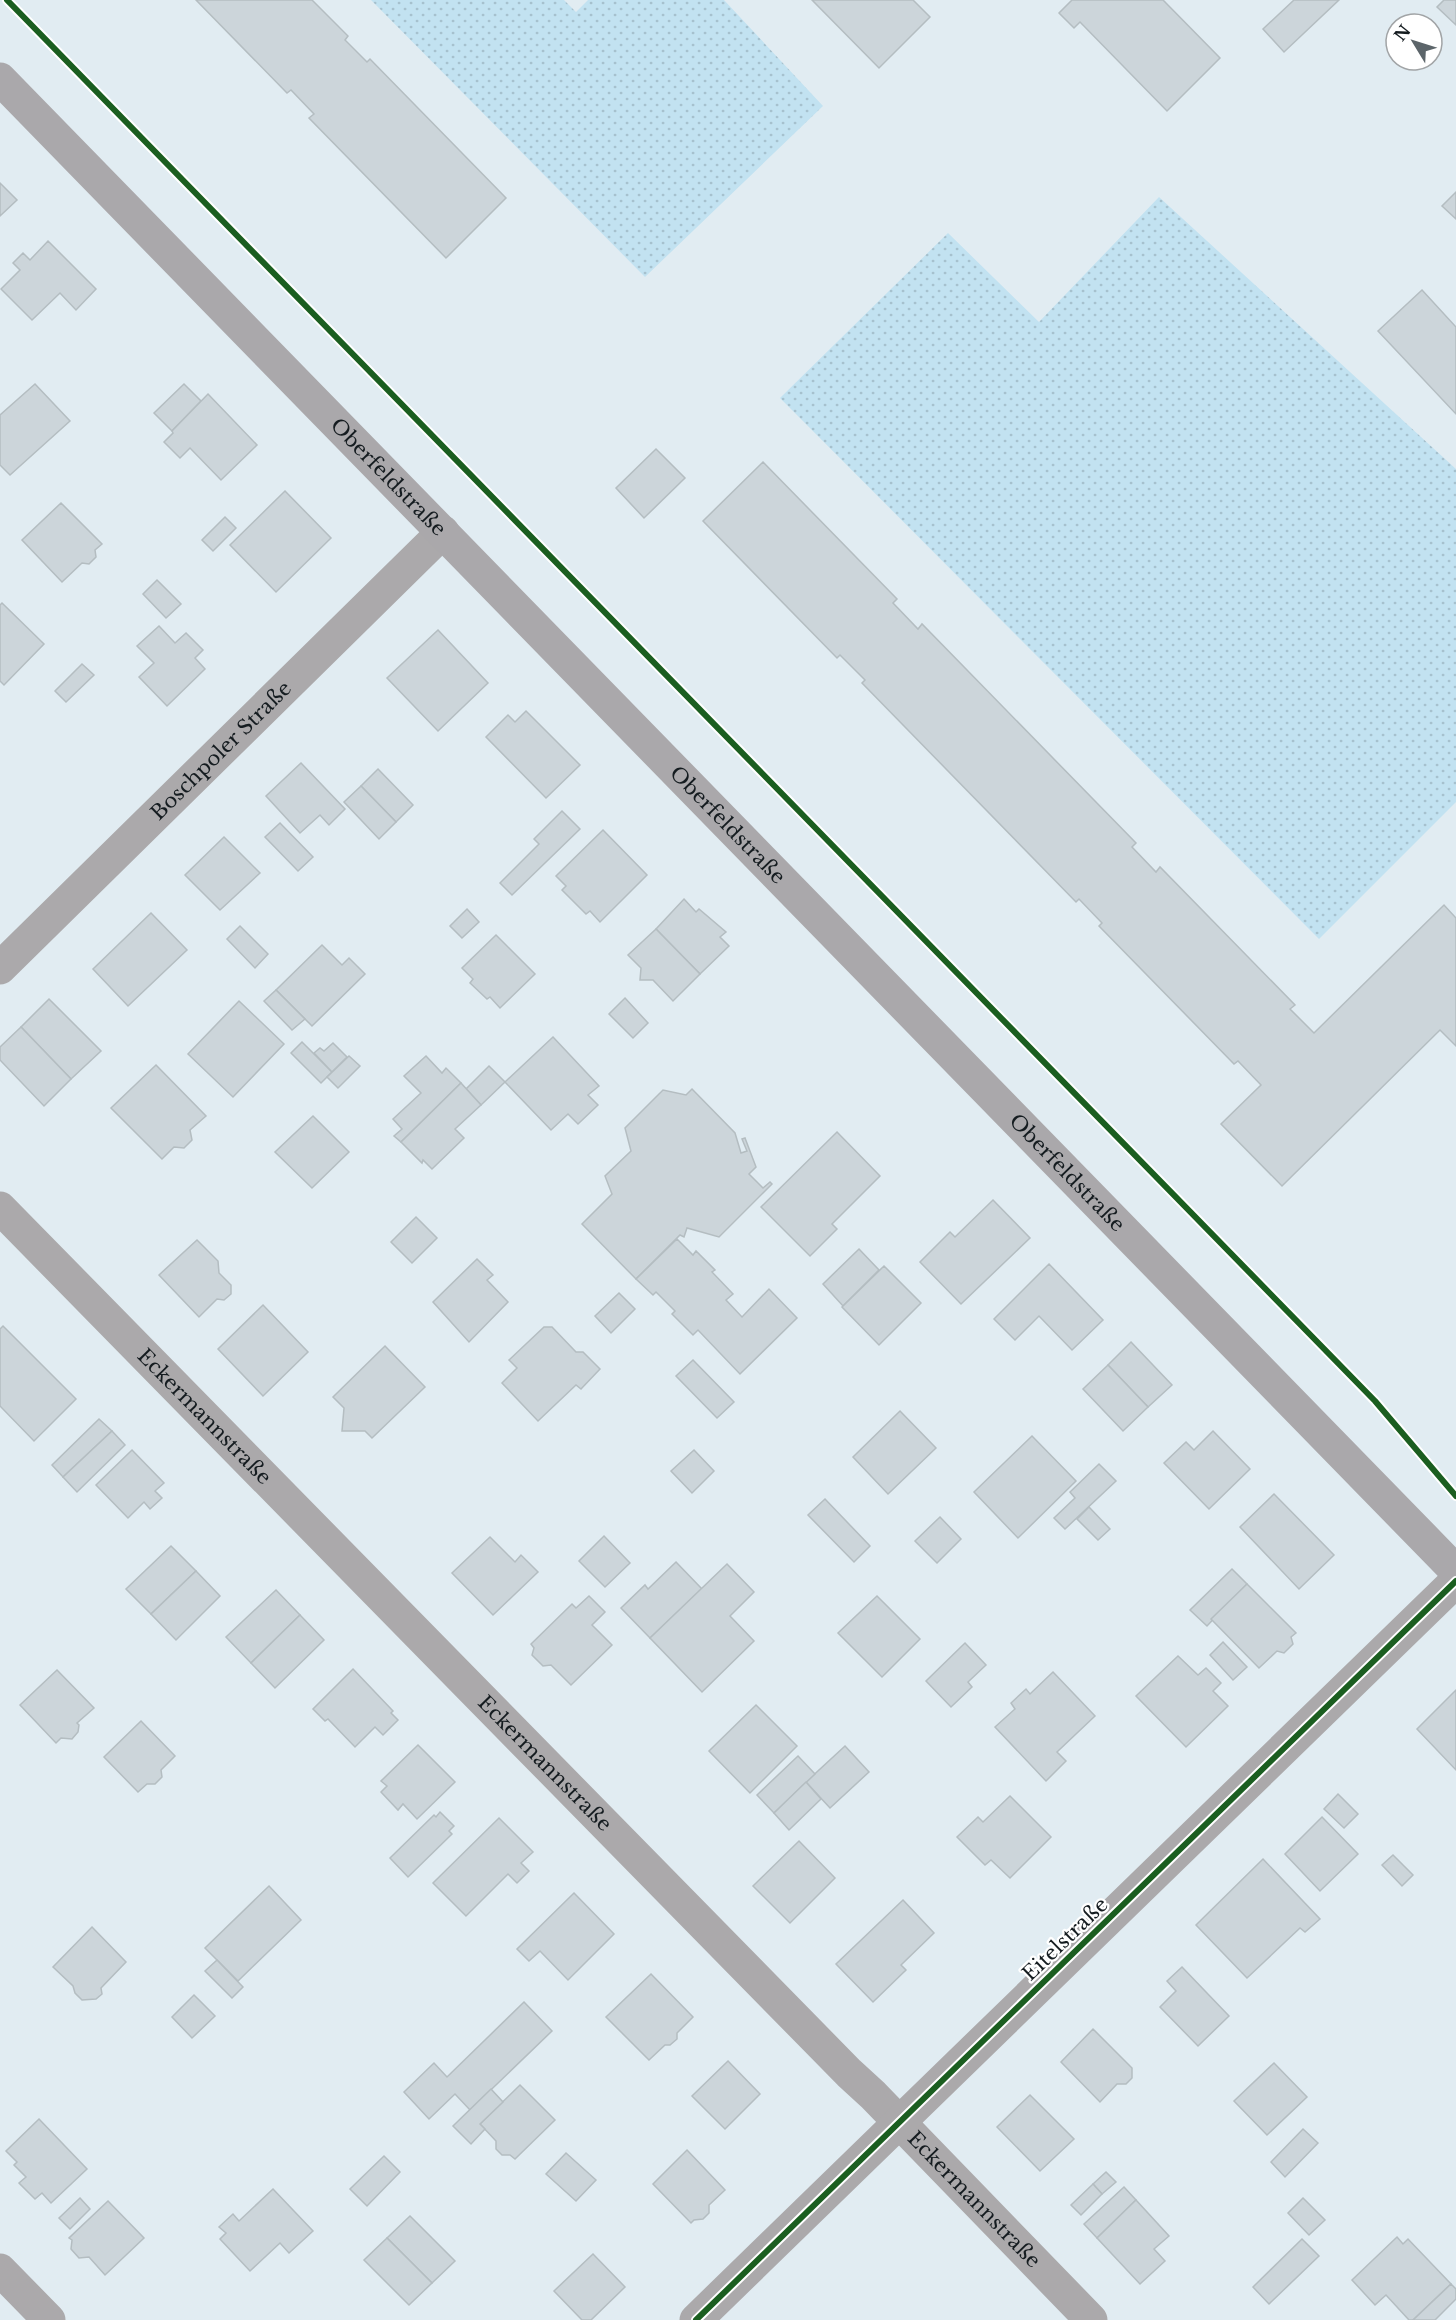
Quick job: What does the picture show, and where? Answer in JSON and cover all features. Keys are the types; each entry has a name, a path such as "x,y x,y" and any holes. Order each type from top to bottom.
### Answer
{"street":[{"name":"Oberfeldstraße","path":"0,79 1454,1566"},
{"name":"Boschpoler Straße","path":"0,968 443,532"},
{"name":"Eckermannstraße","path":"7,1229 900,2122 1091,2320"},
{"name":"Eitelstraße","path":"696,2320 900,2122 1454,1566"},
{"path":"0,2270 49,2320"}],"shaded area":[{"path":"371,0 564,0 576,12 588,0 724,0 823,106 645,277"},
{"path":"1159,197 1456,469 1456,802 1319,939 780,398 948,233 1039,322"}],"building":[{"path":"196,0 312,0 348,36 345,40 367,62 370,59 506,198 446,258 309,118 314,114 291,90 287,93"},
{"path":"812,0 913,0 930,17 879,68"},
{"path":"1072,0 1163,0 1220,58 1167,111 1080,22 1074,28 1059,13"},
{"path":"1294,0 1339,0 1284,52 1263,29"},
{"path":"1444,0 1456,0 1456,25 1444,12 1437,7"},
{"path":"0,183 17,200 0,216"},
{"path":"1456,192 1456,219 1442,206"},
{"path":"48,241 96,289 76,310 60,293 32,320 1,289 20,270 13,263 23,253 30,260"},
{"path":"1422,290 1456,327 1456,414 1378,331"},
{"path":"35,384 70,421 10,475 0,465 0,415"},
{"path":"184,384 201,401 172,431 154,413"},
{"path":"208,394 257,445 221,480 190,448 180,458 164,442"},
{"path":"656,449 685,478 644,518 616,488"},
{"path":"763,462 897,599 893,603 918,629 922,624 1136,843 1132,847 1156,872 1160,867 1295,1005 1290,1009 1314,1033 1444,905 1456,918 1456,1046 1440,1030 1282,1186 1221,1124 1261,1085 1238,1061 1234,1064 1099,926 1102,923 1079,899 1076,902 862,683 865,680 840,655 837,658 703,521"},
{"path":"285,491 331,538 276,592 230,545"},
{"path":"61,503 102,544 95,550 96,557 89,564 82,563 62,582 22,540"},
{"path":"225,517 236,528 213,551 202,540"},
{"path":"157,580 181,604 166,618 143,594"},
{"path":"2,603 44,644 4,685 0,681 0,605"},
{"path":"159,626 175,643 186,633 203,650 195,658 205,669 167,706 139,677 154,663 137,646"},
{"path":"438,630 488,683 438,731 387,678"},
{"path":"82,664 94,675 66,702 55,691"},
{"path":"526,711 580,765 546,798 486,737 508,715 515,722"},
{"path":"301,763 345,809 329,825 320,815 300,833 266,796"},
{"path":"378,769 413,805 396,822 361,786"},
{"path":"361,786 396,822 379,839 344,802"},
{"path":"562,811 580,829 512,895 500,883 539,844 534,839"},
{"path":"280,823 313,857 298,871 265,837"},
{"path":"603,830 647,875 600,922 590,911 586,914 562,890 566,886 556,876"},
{"path":"224,837 260,873 220,910 185,875"},
{"path":"684,899 696,912 699,909 726,932 720,937 729,946 700,974 656,929"},
{"path":"467,909 479,922 462,938 450,926"},
{"path":"151,913 187,950 128,1006 93,969"},
{"path":"240,926 268,954 255,968 227,939"},
{"path":"656,929 700,974 673,1001 653,980 640,980 641,968 628,955"},
{"path":"496,935 535,974 500,1008 490,997 487,999 470,983 473,979 462,968"},
{"path":"322,945 342,965 349,958 365,974 312,1026 276,990"},
{"path":"276,990 305,1019 292,1030 264,1001"},
{"path":"625,998 648,1023 633,1038 609,1014"},
{"path":"49,999 101,1051 71,1079 21,1027"},
{"path":"239,1001 284,1044 233,1097 188,1054"},
{"path":"21,1027 71,1079 44,1106 0,1060 0,1047"},
{"path":"553,1037 599,1086 588,1095 598,1105 578,1124 568,1114 551,1130 505,1082"},
{"path":"302,1042 332,1072 321,1083 291,1053"},
{"path":"333,1043 347,1057 332,1072 314,1053 320,1048 324,1051"},
{"path":"349,1056 360,1066 338,1088 327,1077"},
{"path":"426,1056 442,1073 446,1068 461,1083 401,1142 394,1136 402,1129 393,1119 421,1093 404,1076"},
{"path":"156,1065 206,1116 190,1130 192,1140 184,1148 174,1147 162,1159 111,1108"},
{"path":"489,1066 505,1082 481,1105 466,1089"},
{"path":"461,1083 481,1105 455,1129 464,1138 432,1169 423,1160 422,1163 401,1142"},
{"path":"692,1089 735,1133 741,1153 747,1151 742,1139 745,1138 756,1167 749,1174 763,1188 770,1182 772,1184 719,1237 687,1228 684,1237 680,1235 636,1279 582,1224 612,1194 605,1176 631,1151 625,1128 663,1090 686,1095"},
{"path":"313,1116 349,1152 312,1188 275,1152"},
{"path":"837,1132 880,1176 832,1224 837,1229 810,1256 761,1207"},
{"path":"993,1200 1030,1238 961,1304 920,1262 950,1232 955,1237"},
{"path":"416,1217 437,1238 412,1263 391,1242"},
{"path":"677,1239 693,1255 696,1251 715,1270 712,1272 733,1294 726,1300 742,1317 769,1289 797,1318 740,1374 698,1330 693,1335 672,1314 675,1311 656,1292 653,1295 636,1279"},
{"path":"197,1240 218,1261 219,1273 231,1285 231,1294 224,1300 217,1299 199,1317 159,1275"},
{"path":"859,1249 879,1270 843,1306 823,1284"},
{"path":"477,1259 493,1275 487,1280 508,1302 469,1342 433,1302"},
{"path":"1049,1264 1103,1320 1072,1350 1039,1316 1015,1340 994,1319"},
{"path":"884,1266 921,1303 879,1345 842,1307"},
{"path":"619,1293 635,1309 611,1333 595,1316"},
{"path":"263,1305 308,1352 263,1396 218,1349"},
{"path":"3,1326 76,1399 34,1441 0,1406 0,1329"},
{"path":"544,1327 552,1327 576,1352 583,1352 600,1369 581,1389 576,1385 538,1421 502,1383 517,1368 509,1360"},
{"path":"1131,1342 1172,1385 1148,1407 1108,1365"},
{"path":"385,1346 425,1387 372,1438 365,1431 342,1431 344,1408 333,1397"},
{"path":"693,1360 734,1402 717,1418 676,1376"},
{"path":"1108,1365 1148,1407 1123,1431 1083,1389"},
{"path":"900,1411 936,1448 888,1494 853,1457"},
{"path":"99,1419 112,1431 63,1477 52,1465"},
{"path":"112,1431 125,1445 77,1492 63,1477"},
{"path":"1213,1431 1250,1469 1209,1509 1164,1463 1186,1442 1194,1450"},
{"path":"1032,1436 1076,1481 1018,1538 974,1492"},
{"path":"132,1450 164,1483 155,1491 162,1498 150,1509 144,1502 128,1518 96,1485"},
{"path":"694,1450 714,1471 692,1493 671,1471"},
{"path":"1099,1464 1116,1481 1065,1529 1054,1518 1075,1498 1070,1492"},
{"path":"1274,1494 1334,1555 1299,1589 1240,1527"},
{"path":"825,1499 870,1546 854,1562 808,1515"},
{"path":"1089,1507 1110,1529 1098,1540 1077,1519"},
{"path":"940,1517 961,1539 937,1563 915,1541"},
{"path":"604,1536 630,1563 605,1587 579,1561"},
{"path":"490,1537 515,1562 521,1555 538,1572 493,1615 452,1573"},
{"path":"171,1546 196,1571 151,1614 126,1589"},
{"path":"676,1562 702,1589 650,1638 621,1608 645,1585 648,1589"},
{"path":"727,1564 754,1592 730,1616 754,1641 702,1692 650,1638"},
{"path":"1232,1569 1247,1584 1207,1626 1190,1610"},
{"path":"196,1571 220,1596 176,1640 151,1614"},
{"path":"1247,1584 1296,1633 1291,1637 1293,1644 1284,1653 1277,1651 1259,1668 1211,1619"},
{"path":"276,1590 300,1615 251,1663 226,1637"},
{"path":"589,1596 605,1612 592,1625 612,1645 571,1685 551,1665 543,1666 532,1655 534,1648 531,1644 572,1604 576,1608"},
{"path":"877,1596 920,1639 882,1677 838,1633"},
{"path":"300,1615 324,1640 275,1688 251,1663"},
{"path":"1223,1642 1247,1667 1233,1680 1210,1655"},
{"path":"965,1643 986,1665 968,1682 972,1687 951,1707 926,1681"},
{"path":"1178,1656 1198,1675 1206,1668 1221,1683 1213,1691 1228,1706 1186,1747 1136,1696"},
{"path":"353,1669 393,1711 391,1713 398,1720 383,1735 375,1727 355,1747 328,1719 325,1721 313,1709"},
{"path":"57,1670 94,1708 77,1723 78,1732 72,1739 61,1738 56,1743 20,1705"},
{"path":"1053,1672 1095,1716 1057,1752 1066,1761 1046,1781 995,1727 1015,1709 1011,1703 1026,1689 1030,1694"},
{"path":"1456,1690 1456,1770 1417,1729"},
{"path":"756,1705 797,1746 750,1793 709,1751"},
{"path":"141,1721 175,1756 161,1770 162,1777 155,1784 147,1784 138,1792 104,1757"},
{"path":"418,1745 455,1782 417,1819 403,1804 398,1810 381,1792 387,1786 381,1781"},
{"path":"845,1746 869,1772 830,1808 806,1782"},
{"path":"798,1756 815,1774 774,1813 757,1795"},
{"path":"806,1782 821,1799 789,1830 774,1813"},
{"path":"1338,1794 1358,1814 1344,1828 1324,1809"},
{"path":"1010,1796 1051,1837 1010,1878 991,1860 985,1865 957,1837 978,1817 983,1822"},
{"path":"440,1812 454,1826 449,1831 452,1834 408,1877 390,1858 434,1815 436,1817"},
{"path":"1322,1817 1358,1854 1320,1891 1285,1854"},
{"path":"499,1818 533,1852 521,1863 529,1871 517,1883 508,1874 466,1916 433,1883"},
{"path":"799,1841 835,1878 790,1923 753,1886"},
{"path":"1393,1855 1413,1875 1402,1886 1382,1865"},
{"path":"1263,1859 1320,1919 1305,1932 1300,1928 1247,1978 1196,1925"},
{"path":"269,1886 301,1920 238,1981 205,1948"},
{"path":"574,1893 614,1934 568,1980 540,1951 529,1961 517,1949"},
{"path":"903,1900 934,1933 901,1965 906,1970 873,2002 836,1964"},
{"path":"92,1927 126,1962 101,1988 102,1994 96,1999 82,2000 75,1993 73,1986 53,1967"},
{"path":"217,1960 243,1987 232,1998 205,1971"},
{"path":"1182,1967 1229,2016 1198,2046 1160,2007 1176,1991 1167,1981"},
{"path":"651,1974 693,2017 677,2033 677,2039 670,2045 665,2045 649,2060 606,2017"},
{"path":"194,1995 215,2016 192,2038 172,2017"},
{"path":"524,2002 552,2031 470,2110 455,2094 429,2119 404,2092 434,2063 447,2077"},
{"path":"1093,2029 1132,2068 1132,2078 1126,2084 1117,2084 1100,2102 1061,2062"},
{"path":"728,2061 760,2094 725,2129 692,2096"},
{"path":"1274,2063 1307,2097 1267,2135 1234,2101"},
{"path":"520,2085 555,2120 515,2159 510,2155 502,2155 496,2149 496,2141 480,2124"},
{"path":"491,2089 503,2102 480,2124 485,2129 471,2144 453,2126"},
{"path":"1030,2095 1074,2139 1040,2171 997,2127"},
{"path":"39,2119 87,2169 51,2203 42,2193 35,2199 19,2183 26,2177 14,2165 17,2162 6,2151"},
{"path":"1303,2129 1318,2143 1285,2177 1271,2162"},
{"path":"687,2150 725,2190 709,2205 709,2213 703,2219 694,2220 691,2223 653,2184"},
{"path":"566,2153 596,2180 576,2201 546,2174"},
{"path":"384,2156 400,2172 367,2206 350,2189"},
{"path":"1106,2172 1116,2182 1102,2194 1093,2184"},
{"path":"1093,2184 1102,2194 1081,2215 1071,2205"},
{"path":"1124,2187 1136,2200 1097,2238 1084,2224"},
{"path":"273,2189 313,2231 289,2253 280,2243 250,2271 220,2239 226,2233 219,2227 233,2214 239,2221"},
{"path":"80,2198 90,2209 70,2229 59,2218"},
{"path":"1303,2198 1325,2220 1309,2235 1288,2213"},
{"path":"1136,2200 1169,2236 1154,2249 1165,2261 1140,2284 1097,2238"},
{"path":"108,2201 144,2238 105,2275 89,2257 79,2258 71,2249 72,2240 69,2238"},
{"path":"410,2216 455,2261 432,2283 387,2238"},
{"path":"1397,2237 1403,2244 1408,2239 1451,2284 1413,2320 1409,2320 1386,2295 1375,2305 1352,2280"},
{"path":"387,2238 432,2283 409,2305 364,2260"},
{"path":"1302,2239 1319,2256 1269,2304 1253,2287"},
{"path":"593,2254 625,2287 591,2320 582,2320 554,2291"},
{"path":"1451,2284 1456,2289 1456,2299 1435,2320 1413,2320"}],"cycle path":[{"path":"7,0 1375,1401 1456,1496"},
{"path":"696,2320 1456,1581"}]}
